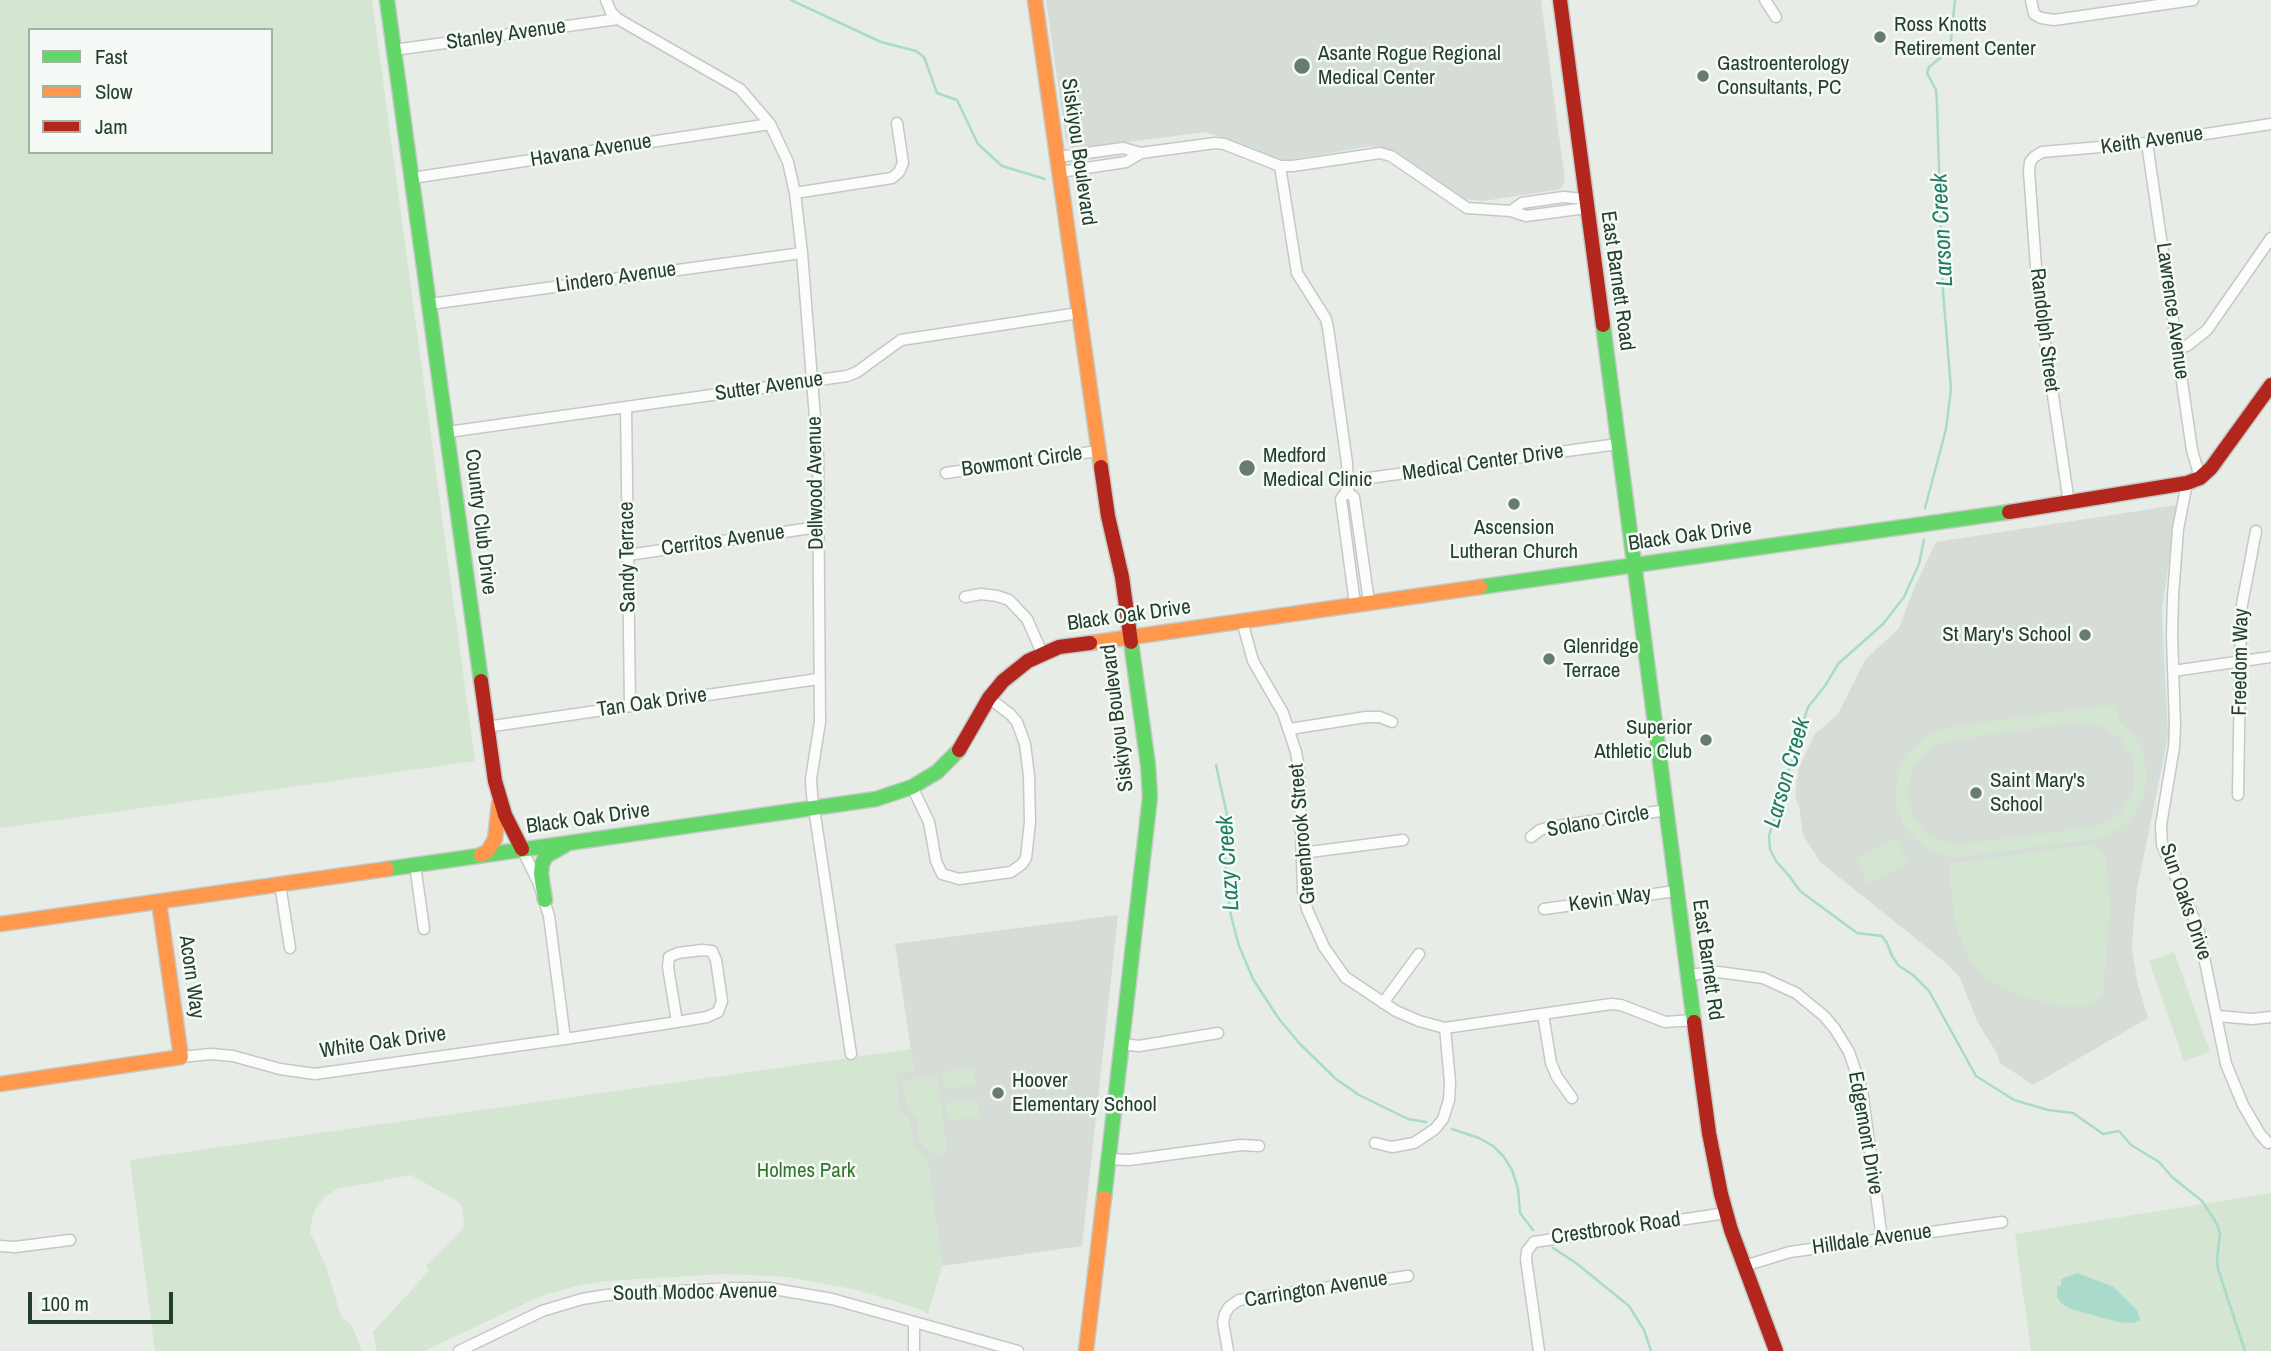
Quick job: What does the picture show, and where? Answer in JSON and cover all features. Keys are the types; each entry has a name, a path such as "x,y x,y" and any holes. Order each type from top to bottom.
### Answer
{"street":[{"name":"Country Club Drive","path":"387,0 448,432 486,727 499,800 545,900 565,1039"},
{"name":"Dellwood Avenue","path":"606,0 611,12 618,19 740,89 770,124 788,162 803,253 818,464 820,722 811,779 851,1054"},
{"name":"Siskiyou Boulevard","path":"1035,0 1098,451 1130,636 1150,797 1086,1351"},
{"path":"1765,0 1776,17"},
{"path":"2031,0 2034,14 2054,20 2188,0"},
{"name":"East Barnett Road","path":"1559,1 1634,565"},
{"name":"Stanley Avenue","path":"394,50 618,19"},
{"path":"795,193 892,178 899,172 902,163 897,123"},
{"name":"Havana Avenue","path":"412,178 770,124"},
{"name":"Keith Avenue","path":"2034,157 2042,152 2147,143 2271,124"},
{"name":"Lawrence Avenue","path":"2147,143 2192,450 2193,481"},
{"path":"1060,172 1126,162 1141,153 1195,144 1224,144 1280,166 1380,153 1391,156 1466,208 1511,211 1526,216 1586,203"},
{"path":"1058,157 1123,148 1141,153"},
{"name":"Randolph Street","path":"2034,157 2029,171 2038,294 2069,503"},
{"path":"1280,166 1297,273 1326,319 1328,328 1347,463 1347,487 1341,499 1362,603"},
{"path":"2177,350 2207,330 2271,238"},
{"name":"Lindero Avenue","path":"430,304 803,253"},
{"name":"Sutter Avenue","path":"448,432 847,376 908,338 1079,313"},
{"path":"2193,481 2211,468 2271,386"},
{"name":"Sandy Terrace","path":"626,407 630,706"},
{"name":"Medical Center Drive","path":"1347,487 1618,444"},
{"name":"Bowmont Circle","path":"946,473 1098,451"},
{"name":"Black Oak Drive","path":"0,924 876,799 912,787 937,772 959,750 989,698 1016,669 1042,653 1075,643 2069,503 2193,481"},
{"name":"Sun Oaks Drive","path":"2193,481 2178,529 2173,596 2174,747 2161,825 2162,845 2198,928 2220,1041 2232,1080 2243,1105 2268,1143"},
{"name":"Cerritos Avenue","path":"628,555 818,527"},
{"name":"Freedom Way","path":"2238,795 2241,610 2256,531"},
{"name":"East Barnett Rd","path":"1634,565 1709,1133 1726,1213 1776,1351"},
{"path":"965,597 981,594 1009,600 1027,619 1042,653"},
{"name":"Greenbrook Street","path":"1242,621 1253,661 1290,729 1299,769 1303,891 1312,921 1324,947 1345,976 1384,1003 1419,1021 1445,1028 1621,1005 1664,1022 1694,1020"},
{"path":"2173,671 2271,657"},
{"name":"Tan Oak Drive","path":"486,727 818,679"},
{"path":"912,787 929,822 936,862 942,874 959,879 1011,872 1022,864 1026,858 1030,822 1025,744 1017,722 989,698"},
{"path":"1290,729 1366,717 1380,717 1392,722"},
{"path":"479,856 488,851 495,839 499,800"},
{"name":"Solano Circle","path":"1531,837 1550,827 1667,810"},
{"path":"1302,853 1403,840"},
{"path":"545,900 542,864 546,856 572,842"},
{"path":"415,864 424,929"},
{"path":"280,884 290,948"},
{"name":"Kevin Way","path":"1544,909 1676,891"},
{"name":"Acorn Way","path":"159,902 181,1057"},
{"name":"White Oak Drive","path":"0,1084 211,1054 233,1056 280,1069 315,1074 565,1039 677,1022 707,1017 718,1012 722,1001 716,960 712,951 678,953 669,957 668,967 677,1022"},
{"path":"1384,1003 1419,954"},
{"name":"Edgemont Drive","path":"1688,975 1718,972 1763,978 1796,993 1812,1004 1835,1029 1856,1068 1862,1090 1882,1239"},
{"path":"1543,1014 1551,1063 1572,1098"},
{"path":"2217,1016 2252,1019 2271,1017"},
{"path":"1375,1143 1392,1147 1414,1143 1435,1129 1443,1119 1450,1082 1445,1028"},
{"path":"1122,1044 1139,1046 1218,1034"},
{"path":"1108,1158 1129,1160 1241,1144 1259,1146"},
{"name":"Crestbrook Road","path":"1539,1351 1526,1259 1527,1251 1534,1242 1726,1213"},
{"name":"Hilldale Avenue","path":"1744,1266 1790,1252 2002,1222"},
{"path":"0,1246 15,1247 70,1240"},
{"name":"Carrington Avenue","path":"1227,1351 1223,1322 1225,1314 1229,1307 1240,1300 1408,1276"},
{"name":"South Modoc Avenue","path":"459,1351 542,1311 582,1298 733,1288 768,1289 832,1299 1018,1351"},
{"path":"914,1322 914,1351"}],"shaded area":[{"name":"Asante Rogue Regional Medical Center","path":"1046,0 1541,0 1565,181 1561,188 1555,190 1484,201 1464,199 1392,150 1371,146 1288,160 1276,159 1206,132 1072,149 1066,141"},
{"name":"Saint Mary's School","path":"2177,505 2162,609 2168,737 2137,889 2132,949 2138,985 2148,1018 2033,1085 2000,1063 1977,1021 1960,978 1945,962 1820,862 1803,835 1799,806 1795,798 1798,770 1814,735 1838,714 1865,660 1899,628 1936,542"},
{"name":"Hoover Elementary School","path":"1118,915 1082,1246 942,1266 927,1159 913,1146 910,1121 900,1113 895,1073 914,1070 895,944"},
{"path":"2077,1273 2114,1287 2137,1310 2140,1320 2133,1323 2118,1322 2062,1304 2057,1297 2057,1287 2061,1285 2061,1279"}],"green space":[{"path":"0,0 372,0 475,761 0,828"},
{"path":"2116,704 2118,721 2135,736 2143,751 2147,779 2143,798 2127,823 2112,834 2096,839 1953,858 1938,854 1924,847 1911,835 1897,809 1895,795 1898,773 1909,752 1928,735 1945,728","holes":["2078,722 2094,724 2121,739 2132,756 2135,776 2133,791 2122,811 2107,822 2094,827 1956,845 1933,838 1912,815 1907,796 1910,776 1916,763 1932,747 1953,740"]},
{"path":"1896,838 1909,863 1868,884 1856,859"},
{"path":"2093,844 2106,856 2110,906 2103,995 2092,1005 2057,1005 2016,994 1985,977 1970,961 1955,924 1951,864"},
{"path":"2174,952 2210,1052 2184,1061 2149,961"},
{"name":"Holmes Park","path":"911,1049 914,1070 895,1074 900,1113 910,1121 913,1146 927,1159 942,1266 928,1314 917,1308 857,1290 789,1277 725,1274 604,1281 543,1295 424,1351 377,1351 373,1332 429,1271 426,1266 462,1230 464,1223 462,1207 456,1200 411,1175 337,1189 324,1198 312,1219 310,1232 325,1264 341,1316 352,1326 362,1351 155,1351 130,1160"},
{"path":"974,1068 976,1085 944,1089 942,1072"},
{"path":"937,1075 947,1153 934,1155 920,1142 916,1117 907,1109 903,1081"},
{"path":"978,1100 980,1117 948,1120 946,1103"},
{"path":"2271,1193 2271,1351 2031,1351 2015,1234"}],"waterway":[{"name":"Lazy Creek","path":"791,0 881,42 916,51 924,57 937,93 957,100 978,144 1002,166 1045,179"},
{"name":"Larson Creek","path":"1925,508 1946,429 1951,389 1943,291 1936,90 1927,73 1929,67 1945,54 1951,40 1955,0"},
{"name":"Larson Creek","path":"1924,540 1919,564 1904,597 1883,624 1838,664 1808,707 1769,836 1770,849 1800,891 1857,933 1882,936 1899,966 1929,991 1976,1076 2014,1100 2048,1110 2073,1113 2103,1134 2119,1131 2131,1145 2159,1162 2172,1177 2202,1201 2220,1233 2218,1269 2245,1351"},
{"name":"Lazy Creek","path":"1216,765 1227,815 1224,836 1231,916 1239,946 1253,979 1279,1019 1336,1079 1359,1095 1408,1119 1426,1122"},
{"name":"Lazy Creek","path":"1452,1129 1479,1138 1493,1146 1504,1157 1512,1170 1518,1189 1520,1213 1533,1230"},
{"name":"Lazy Creek","path":"1553,1248 1629,1306 1644,1330 1651,1351"}],"traffic: fast":[{"path":"387,0 481,681"},
{"path":"1603,325 1694,1022"},
{"path":"1480,587 2009,512"},
{"path":"1104,1198 1150,797 1131,642"},
{"path":"387,869 876,799 912,787 937,772 959,750"},
{"path":"545,900 542,864 546,856 564,846"}],"traffic: slow":[{"path":"1035,0 1101,467"},
{"path":"1090,643 1480,587"},
{"path":"481,855 488,851 495,839 499,804"},
{"path":"0,924 387,869"},
{"path":"0,1084 181,1057 159,902"},
{"path":"1086,1351 1104,1198"}],"traffic: jam":[{"path":"1560,0 1603,325"},
{"path":"2009,512 2187,483 2200,478 2211,468 2271,385"},
{"path":"1101,467 1108,516 1122,577 1131,642"},
{"path":"959,750 989,698 1003,681 1028,661 1059,647 1090,643"},
{"path":"481,681 495,781 505,815 522,849"},
{"path":"1694,1022 1709,1133 1721,1194 1731,1230 1776,1351"}],"place":[{"name":"Ross Knotts Retirement Center","path":"1880,37"},
{"name":"Asante Rogue Regional Medical Center","path":"1302,66"},
{"name":"Gastroenterology Consultants, PC","path":"1703,76"},
{"name":"Medford Medical Clinic","path":"1247,468"},
{"name":"Ascension Lutheran Church","path":"1514,504"},
{"name":"St Mary's School","path":"2085,635"},
{"name":"Glenridge Terrace","path":"1549,659"},
{"name":"Superior Athletic Club","path":"1706,740"},
{"name":"Saint Mary's School","path":"1976,793"},
{"name":"Hoover Elementary School","path":"998,1093"}]}
